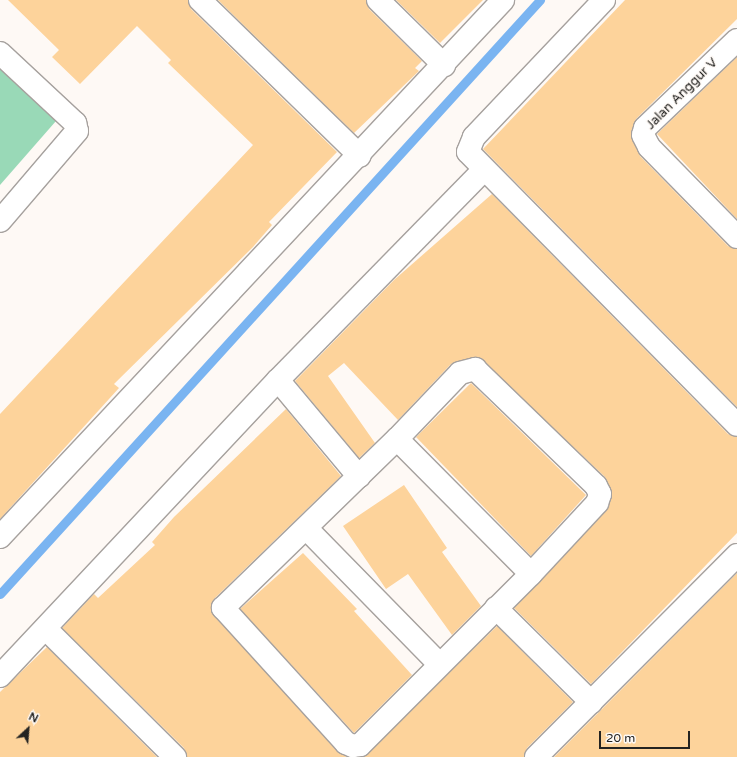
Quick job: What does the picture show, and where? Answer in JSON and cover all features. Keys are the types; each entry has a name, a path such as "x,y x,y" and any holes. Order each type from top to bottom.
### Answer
{"street":[{"path":"200,0 360,156"},
{"path":"378,0 444,65"},
{"path":"0,537 360,156 503,0"},
{"path":"604,0 474,137 468,152 483,171 737,425"},
{"name":"Jalan Anggur V","path":"736,42 645,128 643,135 648,147 737,237"},
{"path":"0,53 75,123 77,131 0,221"},
{"path":"0,676 46,629 278,380 483,171"},
{"path":"475,369 591,481 600,494 597,503 531,574 439,664 360,745 346,743 223,608 397,439 460,373 475,369"},
{"path":"278,380 359,477"},
{"path":"397,439 531,574"},
{"path":"306,528 439,664"},
{"path":"536,757 737,554"},
{"path":"496,608 591,702"},
{"path":"46,629 175,757"}],"green space":[{"path":"0,68 56,121 0,185"}],"building":[{"path":"8,0 188,0 191,9 337,152 269,222 272,225 253,247 114,384 119,388 0,519 0,414 253,145 168,63 171,60 137,26 80,84 52,57 59,50"},
{"path":"218,0 366,0 369,9 422,61 415,68 419,71 354,133"},
{"path":"396,0 483,0 440,43"},
{"path":"625,0 737,0 737,19 636,119 631,132 640,156 728,246 737,249 737,407 483,149"},
{"path":"737,57 737,219 657,134"},
{"path":"492,194 728,434 737,437 737,533 591,684 514,608 606,511 612,493 605,477 478,357 451,364 398,420 344,363 328,376 375,443 359,458 295,381 394,280"},
{"path":"471,383 586,495 531,556 416,437"},
{"path":"286,409 341,476 214,599 211,610 337,751 347,757 187,757 184,748 62,628 94,594 98,598 155,545 152,542 174,517"},
{"path":"404,485 447,548 442,552 481,606 452,635 408,574 386,589 343,526"},
{"path":"303,553 357,609 354,611 412,675 354,733 240,609"},
{"path":"737,573 737,757 554,757 600,711"},
{"path":"497,626 573,702 527,748 524,757 363,757"},
{"path":"47,647 157,757 0,757 0,692"}],"waterway":[{"path":"0,594 540,0"}]}
